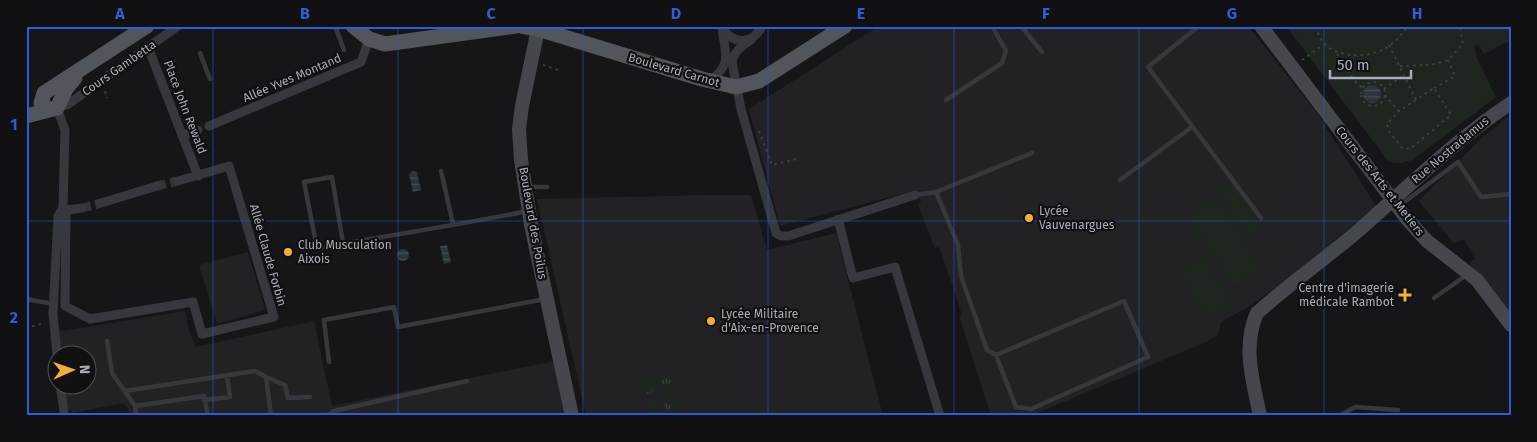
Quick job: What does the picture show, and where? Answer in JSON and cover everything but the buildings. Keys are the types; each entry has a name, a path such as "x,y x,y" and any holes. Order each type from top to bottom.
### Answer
{"main road":[{"name":"Cours Gambetta","path":"26,116 52,102 89,65 147,26"},
{"path":"353,26 370,39 385,44 514,26"},
{"name":"Boulevard Carnot","path":"520,26 538,28 710,82 736,87 759,81 845,26"},
{"name":"Cours des Arts et Metiers","path":"1261,26 1395,204 1427,241 1477,280 1511,324"},
{"name":"Boulevard des Poilus","path":"538,28 519,129 524,187 572,416"},
{"name":"Cours Gambetta","path":"26,110 52,102"},
{"name":"Rue Nostradamus","path":"1260,416 1248,350 1250,329 1257,313 1395,204 1407,186 1483,123 1511,103"}],"street":[{"name":"Cours Gambetta","path":"52,102 67,105 178,26"},
{"path":"722,26 726,33 738,41 751,40"},
{"path":"710,82 724,68 726,61 722,26"},
{"path":"762,26 751,40 733,56 736,87 776,233 781,236 788,236 915,196"},
{"name":"Allée Yves Montand","path":"209,126 360,62 370,39"},
{"name":"Place John Rewald","path":"148,47 198,176"},
{"name":"Allée Claude Forbin","path":"52,102 65,130 65,306 90,319 193,302 202,334 274,317 231,165 198,176"},
{"path":"182,136 198,130"},
{"path":"178,181 198,176"},
{"path":"100,203 158,186"},
{"path":"56,344 53,314 58,216 64,209 82,208"},
{"path":"838,219 853,278 895,267 940,416"},
{"path":"61,394 64,412"}],"lane":[{"path":"335,26 344,50"},
{"path":"946,100 1002,63 1006,51 992,26"},
{"path":"1021,26 1042,52"},
{"path":"1199,26 1148,67 1192,127 1228,171 1261,218"},
{"path":"200,53 210,80"},
{"path":"1120,180 1192,127"},
{"path":"915,196 936,192 1032,153"},
{"path":"1395,204 1458,162 1481,198 1511,194"},
{"path":"441,171 453,224"},
{"path":"343,243 332,177 304,182 317,248 528,210"},
{"path":"524,187 547,187"},
{"path":"936,192 958,245 961,276 987,350 996,355 1016,406 1031,409 1148,357 1124,301 996,355"},
{"path":"1434,298 1469,273"},
{"path":"329,362 324,320 394,307 398,327 547,298"},
{"path":"26,299 48,303"},
{"path":"107,341 112,374 135,406 136,416"},
{"path":"125,391 255,372 284,385 288,398 310,397"},
{"path":"204,400 230,396 227,376"},
{"path":"266,377 271,416"},
{"path":"327,416 334,411 466,381"},
{"path":"135,406 204,396 208,416"},
{"path":"1339,416 1354,407 1398,410"}],"path":[{"path":"390,27 394,26"},
{"path":"1317,26 1318,34 1324,44 1337,52 1354,80 1362,88 1363,101 1369,105 1378,105 1385,95"},
{"path":"1337,52 1369,53 1389,45 1408,26"},
{"path":"1400,66 1431,64 1448,60 1463,44 1460,26"},
{"path":"1292,67 1324,44"},
{"path":"1389,45 1416,100"},
{"path":"1434,88 1451,115 1410,149 1402,148 1388,130 1387,124 1399,111 1434,88 1456,76 1448,60"},
{"path":"531,61 558,70"},
{"path":"1384,89 1404,75"},
{"path":"1362,88 1367,83 1375,82 1384,89 1385,95 1399,111"},
{"path":"746,124 754,122 772,165 797,159"},
{"path":"26,328 44,323"}],"shaded area":[{"name":"Lycée Vauvenargues","path":"879,26 1248,26 1317,113 1376,206 1292,276 1250,306 1221,322 1218,335 1204,343 1030,416 991,416 959,316 962,315 951,281 939,247 935,248 918,205 921,201 913,191 780,226 749,109"},
{"path":"1372,85 1378,88 1381,94 1378,100 1372,103 1366,100 1363,94 1366,88"},
{"path":"1511,114 1511,316 1469,263 1475,259 1464,239 1454,244 1419,201 1482,138"},
{"path":"413,171 417,172 421,190 413,192 409,174"},
{"name":"Lycée Militaire d'Aix-en-Provence","path":"751,195 767,250 836,233 883,416 586,416 537,199"},
{"path":"447,245 451,262 444,264 440,246"},
{"path":"403,249 409,255 403,261 397,255"},
{"path":"248,252 265,310 217,324 199,265"},
{"path":"185,311 188,327 196,347 314,321 332,406 555,361 565,416 129,416 128,408 123,403 73,413 66,407 64,394 98,394 98,344 59,344 57,328 63,331"}],"green space":[{"path":"1286,26 1511,26 1511,40 1484,54 1478,44 1474,46 1477,58 1496,97 1412,160 1402,163 1389,162"},
{"path":"1232,182 1262,228 1246,239 1216,193"},
{"path":"1217,196 1263,269 1233,288 1186,216"},
{"path":"1203,254 1234,303 1208,320 1176,271"},
{"path":"670,372 674,388 666,391 660,386 657,376"},
{"path":"653,377 656,386 653,392 644,395 641,380"},
{"path":"675,393 679,408 666,411 664,401 667,394"},
{"path":"655,398 661,402 662,412 650,416 646,400"}],"tunnel":[{"path":"157,186 178,181"},
{"path":"82,208 101,203"}],"place":[{"name":"Lycée Vauvenargues","path":"1029,218"},
{"name":"Club Musculation Aixois","path":"288,252"},
{"name":"Centre d'imagerie médicale Rambot","path":"1405,295"},
{"name":"Lycée Militaire d'Aix-en-Provence","path":"711,321"}]}
